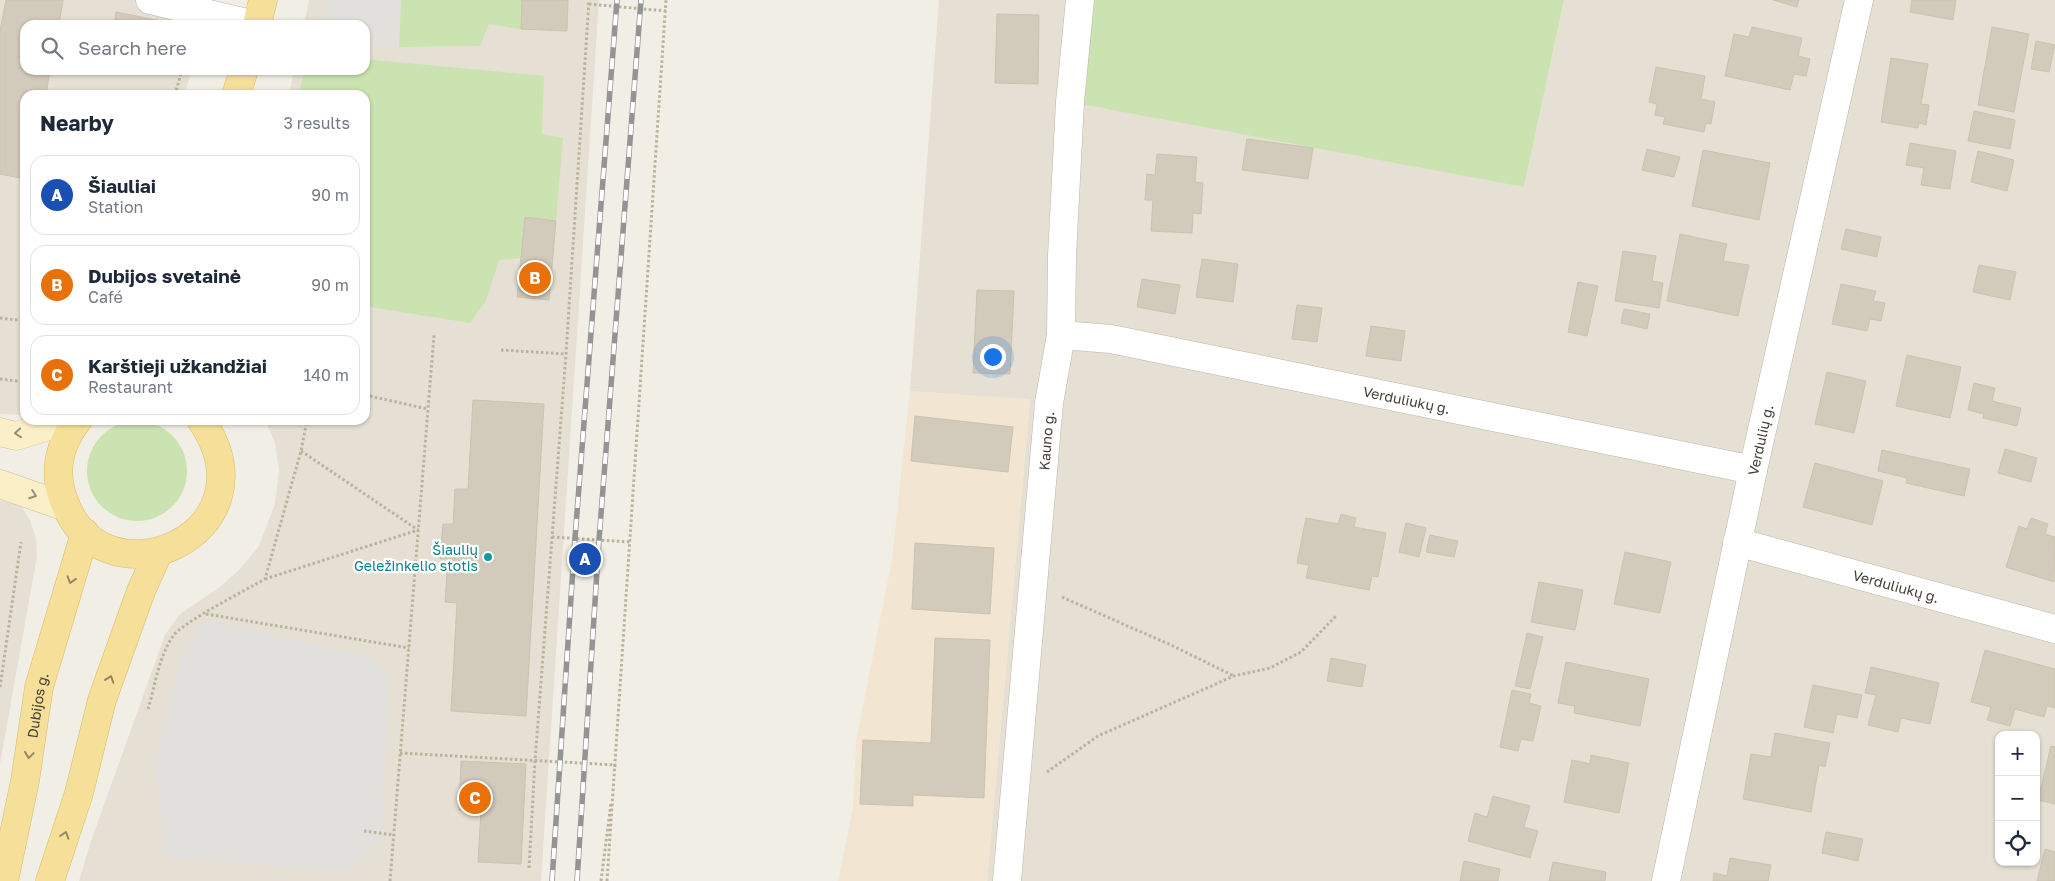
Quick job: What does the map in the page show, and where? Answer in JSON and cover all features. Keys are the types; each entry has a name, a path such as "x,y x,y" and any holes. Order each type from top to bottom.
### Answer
{"main road":[{"path":"257,20 263,0"},
{"path":"238,90 242,75"},
{"path":"0,432 16,436 52,425"},
{"path":"75,425 64,443 58,475 60,491 66,507 74,521 85,534 101,545 119,552 138,555 158,553 175,547 191,537 214,508 220,490 219,452 212,435 205,425"},
{"path":"0,484 66,507"},
{"name":"Dubijos g.","path":"4,881 25,780 38,687 85,534"},
{"path":"50,881 79,793 102,700 141,591 158,553"}],"street":[{"path":"150,0 235,20"},
{"name":"Kauno g.","path":"1007,881 1049,403 1061,335 1062,256 1070,102 1080,0"},
{"name":"Verdulių g.","path":"1666,881 1737,542 1859,0"},
{"name":"Verduliukų g.","path":"1061,335 1111,339 1753,470"},
{"name":"Verduliukų g.","path":"1737,542 2055,629"}],"path":[{"path":"608,881 666,0"},
{"path":"529,868 589,2 666,10"},
{"path":"176,90 181,75"},
{"path":"0,318 20,320"},
{"path":"390,881 434,335"},
{"path":"501,350 566,354"},
{"path":"0,379 20,381"},
{"path":"370,396 428,409"},
{"path":"265,579 307,425"},
{"path":"301,450 418,530"},
{"path":"148,709 163,659 174,636 206,614 265,579 418,530"},
{"path":"552,536 630,542"},
{"path":"0,687 21,542"},
{"path":"1033,584 1173,646 1234,676"},
{"path":"206,614 409,648"},
{"path":"1014,787 1053,770 1098,736 1234,676 1270,668 1302,652 1337,615"},
{"path":"400,753 615,765"},
{"path":"601,881 615,765"},
{"path":"364,831 394,835"}],"shaded area":[{"path":"0,0 214,0 208,20 20,20 20,75 190,75 186,90 20,90 20,415 0,414"},
{"path":"309,0 599,0 541,881 79,881 91,841 165,635 180,614 220,587 240,569 259,546 275,504 279,470 275,443 267,425 370,425 370,90 290,90 293,75 370,75 370,20 305,20"},
{"path":"327,0 401,0 399,47 370,45 370,20 324,20"},
{"path":"939,0 1080,0 1524,187 1564,0 2055,0 2055,881 987,881 1030,400 910,391"},
{"path":"910,391 1030,399 987,881 838,881 853,808 856,742 892,559"},
{"path":"0,500 20,504 30,520 36,539 37,556 0,764"},
{"path":"204,619 372,657 389,676 381,843 347,872 166,857 155,766 181,658"}],"green space":[{"path":"401,0 522,0 521,29 489,24 480,46 399,47"},
{"path":"1080,0 1564,0 1524,187 1070,102"},
{"path":"370,59 544,76 542,134 563,138 556,221 525,217 520,258 499,260 486,301 470,323 370,307 370,90 300,90 303,75 370,75"},
{"path":"116,425 158,425 173,435 184,452 187,461 187,481 179,499 165,513 147,521 127,521 109,513 95,499 87,481 87,461 90,452 101,435"}],"building":[{"path":"6,0 63,0 60,20 20,20 20,75 49,75 47,90 20,90 20,178 0,174 0,30"},
{"path":"522,0 568,0 567,31 521,29"},
{"path":"1773,0 1799,0 1797,7"},
{"path":"1912,0 1956,0 1953,20 1910,12"},
{"path":"116,12 156,20 115,20"},
{"path":"997,14 1039,15 1038,84 995,83"},
{"path":"1752,27 1802,38 1798,56 1810,59 1806,76 1794,74 1790,90 1725,76 1734,34 1749,37"},
{"path":"1992,27 2029,34 2014,112 1978,105"},
{"path":"2036,41 2055,45 2049,72 2031,69"},
{"path":"1891,58 1928,64 1921,104 1929,105 1926,125 1919,123 1918,128 1881,122"},
{"path":"1656,67 1705,76 1701,99 1715,102 1711,124 1706,123 1704,132 1663,124 1665,117 1655,115 1657,104 1649,102"},
{"path":"1974,111 2015,120 2010,149 1968,141"},
{"path":"1247,139 1313,148 1308,179 1242,170"},
{"path":"1910,143 1956,151 1950,189 1921,185 1924,168 1906,165"},
{"path":"1647,149 1680,157 1674,177 1642,170"},
{"path":"1703,150 1770,163 1759,220 1692,206"},
{"path":"1978,151 2014,160 2007,191 1971,182"},
{"path":"1157,154 1197,157 1195,182 1203,183 1201,214 1193,213 1192,233 1151,231 1153,200 1145,200 1147,174 1155,175"},
{"path":"525,217 556,221 549,300 517,297"},
{"path":"1846,229 1881,237 1877,257 1841,249"},
{"path":"1680,234 1727,244 1723,261 1749,265 1738,316 1667,301"},
{"path":"1623,251 1656,256 1652,281 1663,283 1659,308 1615,301"},
{"path":"1202,259 1238,264 1233,302 1196,297"},
{"path":"1979,265 2016,272 2010,300 1973,292"},
{"path":"1142,279 1180,285 1175,314 1137,307"},
{"path":"1578,282 1598,286 1587,336 1568,332"},
{"path":"1841,284 1876,291 1873,301 1885,303 1881,321 1870,319 1867,331 1832,324"},
{"path":"977,290 1014,291 1010,374 973,373"},
{"path":"1297,305 1322,308 1317,342 1292,339"},
{"path":"1624,309 1650,314 1647,329 1621,323"},
{"path":"1371,326 1405,331 1401,361 1366,356"},
{"path":"1907,355 1961,367 1950,418 1896,406"},
{"path":"1827,372 1866,381 1854,433 1815,424"},
{"path":"1974,383 1995,388 1992,401 2021,408 2017,426 1983,418 1984,414 1968,410"},
{"name":"Šiaulių Geležinkelio stotis","path":"473,400 544,404 526,716 451,711 457,603 445,602 448,559 440,559 443,524 453,524 455,489 468,489"},
{"path":"915,416 1013,427 1008,472 911,461"},
{"path":"2005,449 2037,458 2031,482 1998,473"},
{"path":"1882,450 1970,469 1964,496 1906,483 1907,478 1878,471"},
{"path":"1815,463 1883,481 1872,525 1803,507"},
{"path":"1341,514 1356,518 1354,527 1386,533 1378,577 1372,576 1369,590 1306,578 1309,565 1297,563 1306,518 1338,524"},
{"path":"2031,518 2048,524 2045,534 2055,537 2054,582 2006,567 2019,526 2027,529"},
{"path":"1406,523 1426,528 1419,557 1399,552"},
{"path":"1430,535 1458,541 1454,557 1426,552"},
{"path":"915,543 994,548 990,614 912,609"},
{"path":"1625,552 1671,562 1660,613 1614,604"},
{"path":"1539,582 1583,590 1575,630 1531,622"},
{"path":"1527,633 1543,637 1530,689 1515,686"},
{"path":"935,638 990,640 984,798 913,795 913,806 860,804 863,740 931,743"},
{"path":"1985,650 2055,669 2055,708 2047,706 2044,717 2015,709 2010,726 1987,720 1991,707 1971,702"},
{"path":"1331,658 1366,665 1362,687 1327,681"},
{"path":"1566,662 1649,679 1640,726 1574,713 1575,706 1558,703"},
{"path":"1871,667 1939,683 1930,724 1901,718 1898,732 1868,725 1876,695 1865,693"},
{"path":"1813,685 1862,695 1857,718 1837,714 1833,733 1804,727"},
{"path":"1512,690 1531,694 1529,703 1541,706 1533,741 1521,739 1518,751 1500,747"},
{"path":"1775,733 1830,743 1825,767 1819,765 1811,812 1743,799 1751,754 1771,757"},
{"path":"2051,746 2055,747 2055,804 2040,800 2040,792"},
{"path":"1591,755 1629,763 1619,813 1564,802 1572,760 1590,764"},
{"path":"461,761 526,764 521,864 478,862 481,811 459,810"},
{"path":"1493,796 1530,806 1524,827 1538,831 1530,858 1468,841 1475,813 1487,817"},
{"path":"1826,832 1863,839 1858,861 1822,853"},
{"path":"2045,849 2055,852 2055,881 2037,881"},
{"path":"1730,858 1771,865 1768,881 1713,881 1714,873 1727,876"},
{"path":"1464,861 1500,869 1498,881 1460,881"},
{"path":"1553,862 1606,872 1605,881 1549,881"}],"railway":[{"path":"552,881 575,538 617,0"},
{"path":"577,881 599,540 641,0"}],"place":[{"name":"Dubijos svetainė","path":"535,278"},
{"name":"Šiaulių Geležinkelio stotis","path":"488,557"},
{"name":"Šiauliai","path":"585,559"},
{"name":"Karštieji užkandžiai","path":"475,798"}]}
